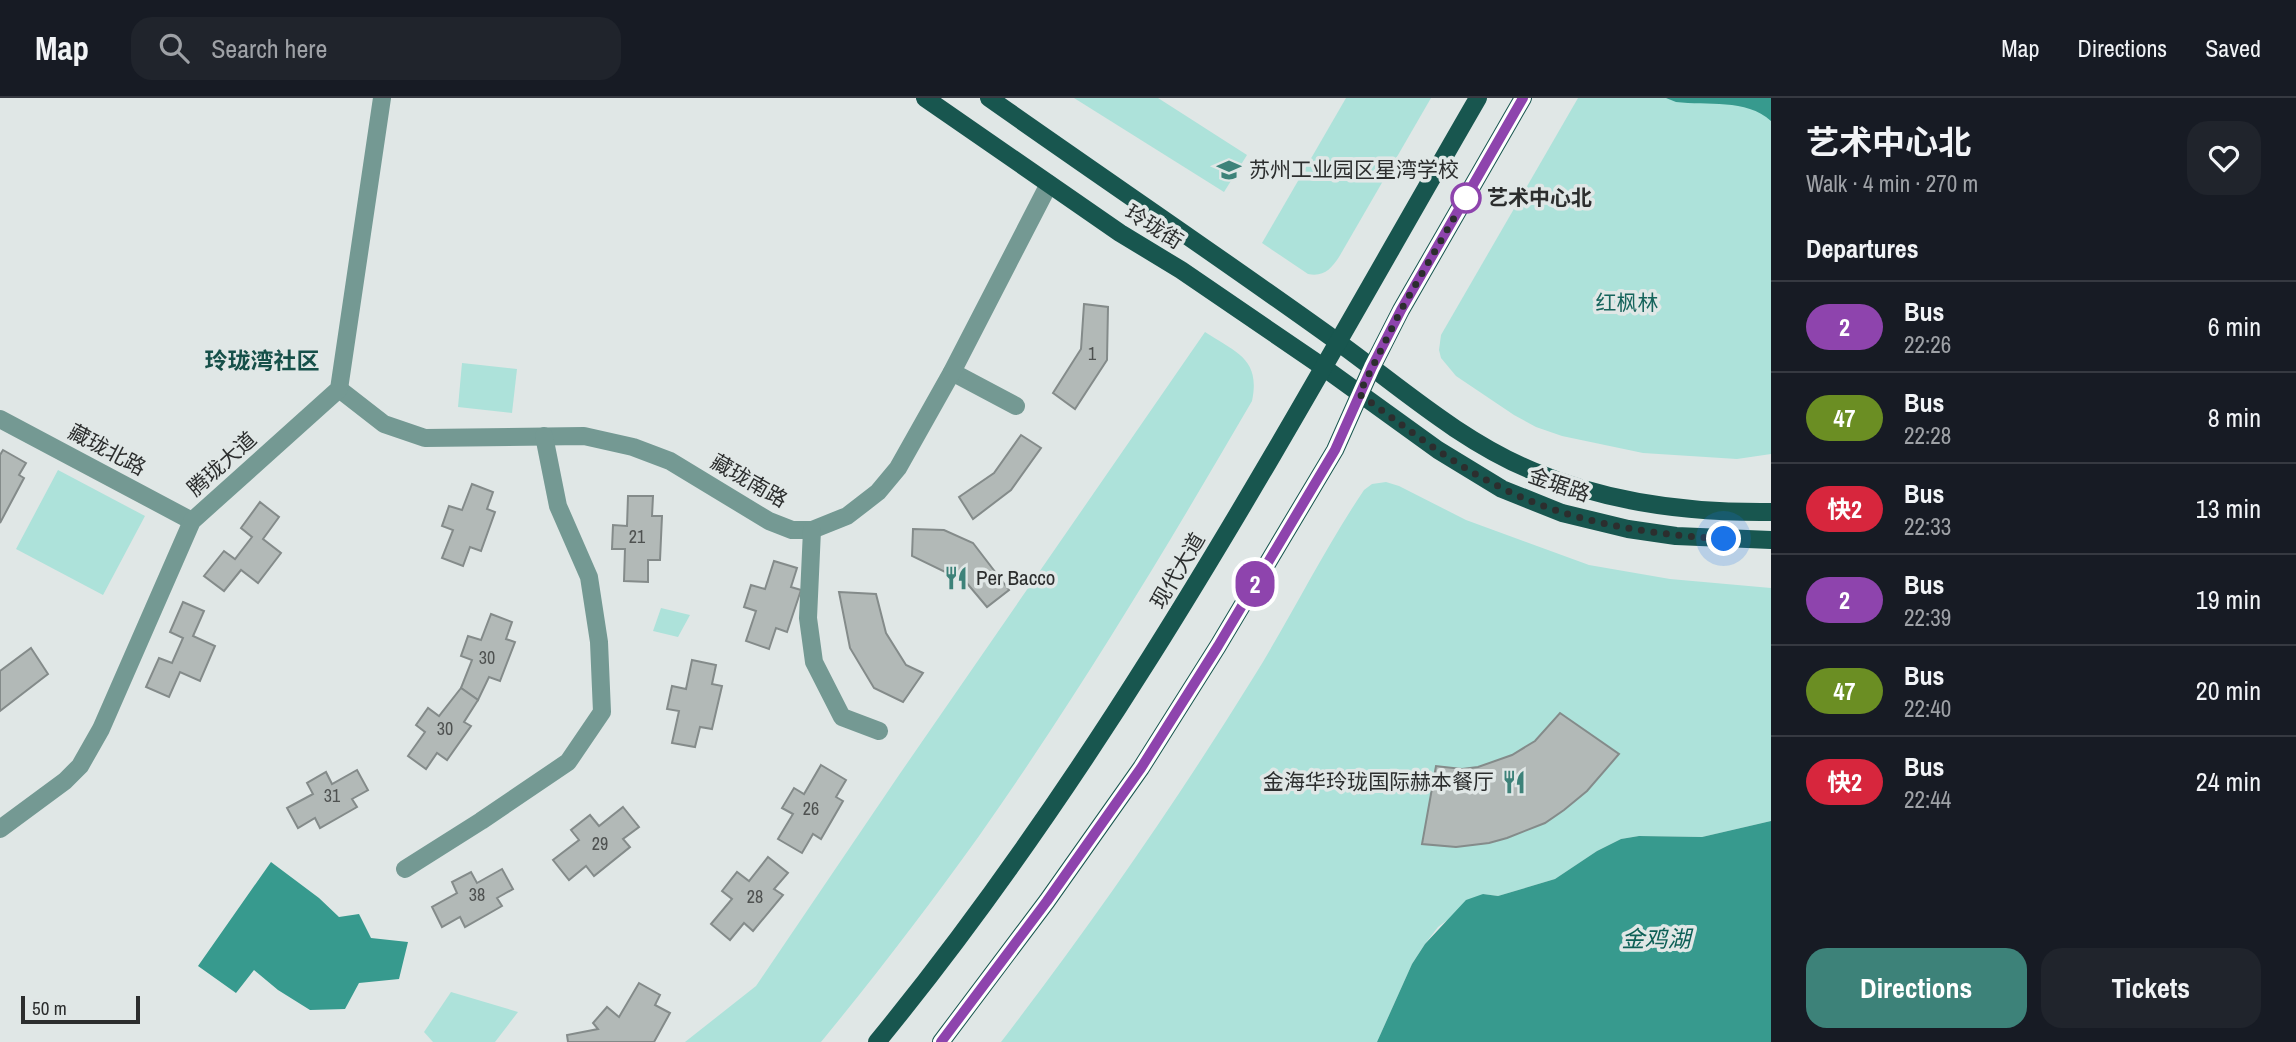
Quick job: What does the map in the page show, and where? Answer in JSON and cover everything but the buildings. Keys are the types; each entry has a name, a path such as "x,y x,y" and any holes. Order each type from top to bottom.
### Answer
{"main road":[{"name":"玲珑街","path":"925,98 1359,394"},
{"name":"玲珑街","path":"989,98 1372,367"},
{"name":"现代大道","path":"877,1042 1009,869 1146,667 1235,520 1478,98"},
{"path":"941,1042 1047,901 1141,768 1182,704 1335,450 1359,394 1401,310 1523,98"},
{"name":"金琚路","path":"1372,367 1479,442 1524,467 1570,485 1634,501 1679,508 1771,512"},
{"name":"金琚路","path":"1359,394 1479,476 1522,498 1562,513 1654,534 1771,540"}],"street":[{"path":"339,389 382,98"},
{"path":"879,731 842,717 814,662 808,618 812,530 847,516 877,492 898,468 952,372 1049,184"},
{"path":"952,372 1016,406"},
{"name":"藏珑南路","path":"339,389 384,424 425,438 584,436 633,446 670,461 769,522 792,530 812,530"},
{"name":"腾珑大道","path":"0,829 65,781 80,766 101,729 192,521 339,389"},
{"name":"藏珑北路","path":"0,419 192,521"},
{"path":"405,869 568,762 602,712 599,642 589,577 558,506 544,436"}],"green space":[{"path":"1074,98 1158,98 1247,155 1224,192"},
{"path":"1346,98 1431,98 1336,261 1323,273 1308,274 1262,243"},
{"name":"红枫林","path":"1578,98 1771,98 1771,454 1737,459 1643,453 1562,436 1536,427 1514,415 1456,376 1441,358 1441,335"},
{"path":"1205,332 1235,351 1249,366 1253,375 1252,401 1086,675 1016,783 960,862 821,1042 685,1042 756,986"},
{"path":"462,363 517,369 512,413 458,407"},
{"path":"58,470 145,516 103,595 16,549"},
{"path":"1386,482 1466,520 1589,565 1670,579 1771,588 1771,821 1702,837 1639,836 1621,839 1597,851 1555,879 1498,896 1483,894 1438,927 1425,944 1412,964 1377,1042 1001,1042 1100,909 1163,818 1267,655 1364,490 1372,484"},
{"path":"661,608 690,615 678,637 653,631"},
{"path":"451,992 518,1012 495,1042 433,1042 424,1032"}],"water":[{"path":"1666,98 1771,98 1771,121 1750,109 1738,106 1676,102"},
{"name":"金鸡湖","path":"1771,821 1771,1042 1377,1042 1412,964 1425,944 1466,900 1483,894 1498,896 1555,879 1597,851 1621,839 1639,836 1702,837"},
{"path":"271,862 319,898 339,917 359,914 371,938 408,942 399,979 359,983 345,1009 310,1010 278,990 254,970 236,993 198,966"}],"bus line":[{"name":"2","path":"941,1042 1047,901 1141,768 1218,646 1335,450 1401,310 1523,98"}],"place":[{"name":"苏州工业园区星湾学校","path":"1229,170"},
{"name":"艺术中心北","path":"1466,198"},
{"name":"Per Bacco","path":"956,578"},
{"name":"金海华玲珑国际赫本餐厅","path":"1514,782"}],"district":[{"name":"玲珑湾社区","path":"262,361"}],"route":[{"path":"1466,198 1469,192 1401,310 1359,394 1450,458 1522,498 1562,513 1628,529 1654,534 1724,539"}]}
